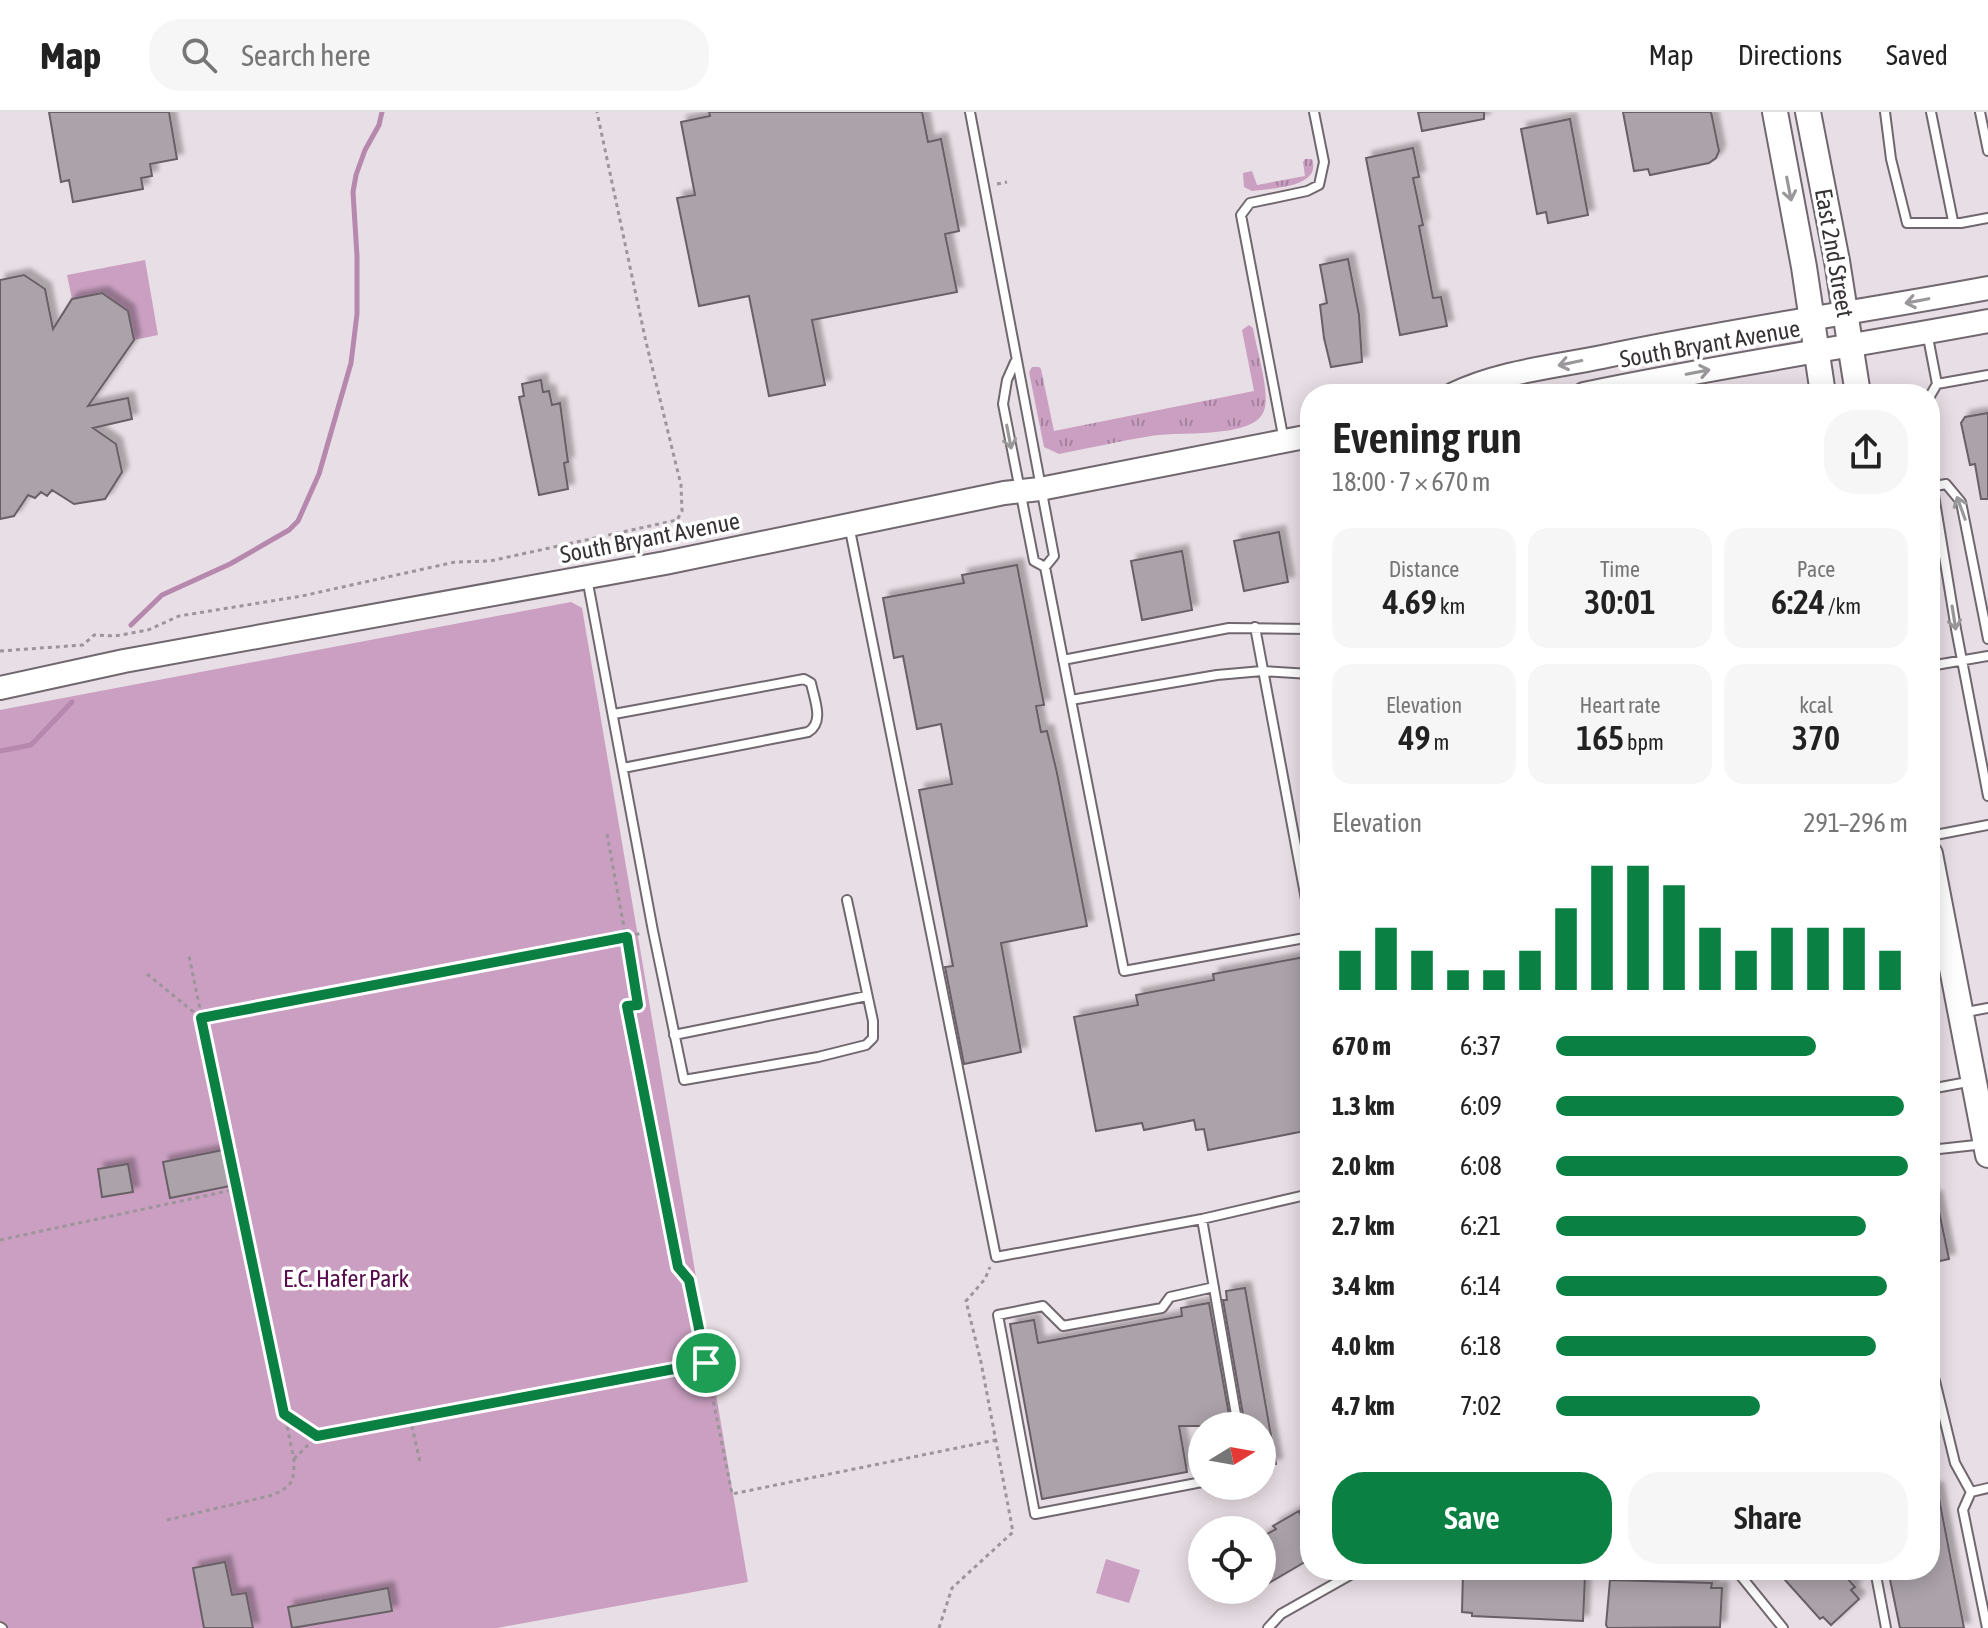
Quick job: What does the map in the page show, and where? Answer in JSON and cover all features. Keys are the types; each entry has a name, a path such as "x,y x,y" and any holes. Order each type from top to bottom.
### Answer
{"main road":[{"name":"East 2nd Street","path":"1775,112 1822,384"},
{"name":"East 2nd Street","path":"1808,112 1856,384"},
{"path":"1477,384 1660,345 1988,288"},
{"name":"South Bryant Avenue","path":"1653,384 1817,350 1988,323"},
{"name":"South Bryant Avenue","path":"0,688 124,661 587,577 1300,438"},
{"path":"1940,905 1987,1149"}],"lane":[{"path":"970,112 1016,361 1034,561 1045,567"},
{"path":"1284,442 1241,215 1250,203 1307,191 1319,185 1324,162 1314,112"},
{"path":"1885,112 1891,159 1907,223 1961,223 1988,218"},
{"path":"1931,112 1953,221"},
{"path":"1980,112 1988,151"},
{"path":"1927,332 1937,384 1988,375"},
{"path":"1016,361 1007,380 1003,404 1054,556 1045,567"},
{"path":"1940,485 1946,484 1961,502 1988,639"},
{"path":"849,524 996,1257 1202,1219 1300,1196"},
{"path":"1940,533 1988,796"},
{"path":"1045,567 1124,971 1300,939"},
{"path":"587,577 684,1080 818,1057 866,1045 873,1038 847,900"},
{"path":"1255,627 1300,869"},
{"path":"1063,660 1229,628 1300,629"},
{"path":"1940,664 1988,656"},
{"path":"1071,700 1217,675 1262,671 1300,673"},
{"path":"614,714 804,679 811,683 818,719 808,732 623,768"},
{"path":"1940,834 1988,825"},
{"path":"674,1035 867,996"},
{"path":"1961,1013 1988,1008"},
{"path":"1940,1087 1973,1080"},
{"path":"1940,1150 1987,1149"},
{"path":"1202,1219 1236,1412"},
{"path":"1188,1485 1035,1514 998,1315 1043,1306 1063,1326 1162,1308 1170,1297 1214,1287"},
{"path":"1940,1402 1955,1463 1971,1492"},
{"path":"1971,1492 1988,1488"},
{"path":"1971,1492 1963,1510 1987,1628"},
{"path":"1268,1628 1281,1614 1341,1580"},
{"path":"1744,1580 1783,1628"},
{"path":"1877,1580 1886,1628"}],"path":[{"path":"0,651 83,645 94,635 115,636 148,630 179,616 302,596 455,562 490,561 677,520 682,511 681,485 646,342 597,112"},
{"path":"994,185 1007,182"},
{"path":"607,834 638,1005 627,1006 678,1267 689,1280 732,1494 996,1440"},
{"path":"147,974 201,1018 627,937"},
{"path":"167,1520 273,1495 286,1489 294,1479 294,1460 189,956"},
{"path":"0,1240 237,1189"},
{"path":"939,1628 952,1588 1013,1532 966,1301 985,1279 996,1257"},
{"path":"294,1460 317,1436 706,1363"},
{"path":"284,1414 317,1436"},
{"path":"410,1418 420,1462"}],"green space":[{"path":"1305,159 1312,159 1313,169 1310,176 1302,181 1252,191 1244,187 1243,173 1252,171 1257,185 1305,176"},
{"path":"145,260 158,335 134,340 128,311 102,293 72,299 67,275"},
{"path":"1249,325 1253,328 1266,395 1263,413 1255,421 1228,430 1151,436 1059,454 1044,447 1029,372 1032,367 1041,369 1054,431 1254,391 1242,330"},
{"name":"E.C. Hafer Park","path":"571,602 582,608 748,1582 497,1628 0,1628 0,710"},
{"path":"1106,1559 1140,1570 1129,1603 1096,1593"}],"building":[{"path":"49,112 169,112 177,159 150,164 152,176 141,178 143,189 73,202 69,180 61,182"},
{"path":"709,112 922,112 928,142 941,139 959,231 945,234 957,292 812,320 825,385 769,396 749,296 699,306 677,198 695,195 681,122 710,116"},
{"path":"1418,112 1484,112 1484,119 1422,131"},
{"path":"1623,112 1711,112 1719,151 1716,158 1709,163 1650,175 1648,169 1634,171"},
{"path":"1570,119 1588,215 1548,223 1546,212 1537,214 1521,129"},
{"path":"1413,148 1419,177 1413,178 1423,225 1419,226 1433,298 1441,297 1447,326 1400,335 1366,158"},
{"path":"1348,259 1359,315 1362,362 1331,367 1320,305 1327,303 1320,265"},
{"path":"24,275 45,289 53,329 72,299 102,293 128,311 134,340 88,406 128,398 132,419 93,428 116,444 122,472 105,499 74,504 52,490 47,496 41,492 35,498 28,495 14,516 0,519 0,280"},
{"path":"541,380 543,392 549,391 552,405 560,403 568,462 564,463 568,489 539,495 519,397 524,396 522,384"},
{"path":"1988,413 1988,499 1981,499 1975,464 1970,465 1961,423 1965,417"},
{"path":"1279,532 1288,582 1244,591 1234,541"},
{"path":"1182,551 1192,610 1142,620 1131,561"},
{"path":"1017,565 1044,705 1036,706 1041,732 1047,731 1057,773 1087,926 1001,943 1021,1052 964,1064 945,967 953,966 919,790 952,784 941,724 917,729 903,656 894,658 883,598 964,583 962,575"},
{"path":"1300,958 1300,1132 1208,1150 1204,1129 1196,1130 1194,1120 1144,1130 1142,1123 1096,1131 1074,1017 1138,1005 1136,995 1214,980 1213,974"},
{"path":"223,1150 230,1186 170,1198 163,1162"},
{"path":"128,1164 133,1192 102,1197 98,1169"},
{"path":"1940,1216 1949,1259 1940,1261"},
{"path":"1245,1288 1267,1412 1243,1412 1223,1300 1227,1300 1226,1291"},
{"path":"1209,1303 1228,1412 1188,1412 1188,1426 1179,1426 1187,1472 1042,1499 1010,1324 1034,1320 1038,1343 1182,1316 1181,1308"},
{"path":"1940,1504 1964,1628 1900,1628 1890,1580 1940,1580"},
{"path":"1299,1511 1300,1514 1300,1565 1276,1579 1276,1524"},
{"path":"225,1562 232,1595 246,1593 253,1628 204,1628 193,1568"},
{"path":"1463,1580 1585,1580 1583,1621 1472,1616 1472,1613 1462,1612"},
{"path":"1610,1580 1712,1583 1711,1588 1722,1588 1720,1627 1608,1628"},
{"path":"1785,1580 1849,1580 1855,1587 1851,1590 1859,1599 1831,1625 1823,1617 1820,1619"},
{"path":"388,1588 392,1611 292,1628 288,1607"}],"waterway":[{"path":"131,625 162,595 230,564 289,530 298,521 319,474 351,363 357,314 353,192 365,150 379,125 382,112"},
{"path":"0,751 31,745 72,702"}],"route":[{"path":"627,937 638,1005 627,1006 678,1267 689,1280 706,1363 317,1436 284,1414 201,1018 627,937"}]}
